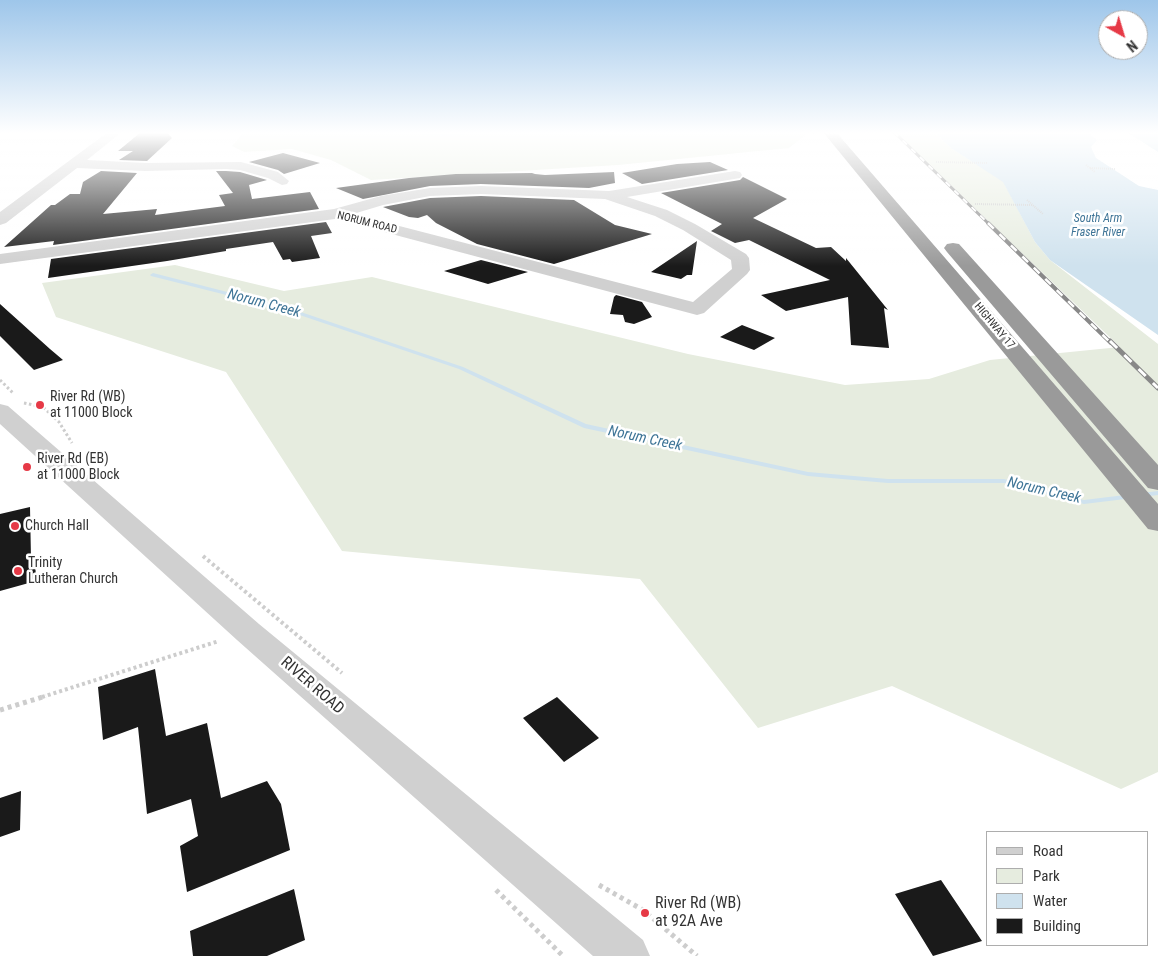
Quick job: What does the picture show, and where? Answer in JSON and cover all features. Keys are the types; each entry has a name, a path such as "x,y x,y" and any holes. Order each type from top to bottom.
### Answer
{"highway":[{"name":"HIGHWAY 17","path":"867,177 1158,522"},
{"path":"888,177 914,205"},
{"name":"HIGHWAY 17","path":"942,236 1158,482"}],"street":[{"path":"0,220 57,177"},
{"path":"275,177 282,181"},
{"path":"334,214 381,201 430,192 481,190 606,195 725,177"},
{"name":"NORUM ROAD","path":"0,258 334,214 697,308 741,270 740,258 689,227 662,213 606,195"},
{"name":"RIVER ROAD","path":"0,412 248,632 627,956"}],"path":[{"path":"1027,200 1043,214"},
{"path":"975,204 1032,205"},
{"path":"0,380 23,402 43,407 59,422 76,450"},
{"path":"195,550 344,676"},
{"path":"0,710 248,632"},
{"path":"592,882 643,910 697,956"}],"green space":[{"path":"364,177 427,177 371,180"},
{"path":"942,177 996,177 1003,181 1035,242 1050,260 1158,344 1158,772 1121,789 892,686 758,728 640,579 342,551 226,372 56,317 42,283 175,265 284,291 372,277 688,354 845,385 929,379 990,360 1120,347"}],"water":[{"name":"South Arm Fraser River","path":"995,177 1125,177 1139,186 1158,190 1158,335 1050,260 1035,242 1003,182"}],"building":[{"path":"92,177 134,177 103,214 157,209 155,215 225,206 219,195 233,193 220,177 256,177 267,180 249,185 252,199 310,192 319,209 53,245 54,241 4,247 51,205 55,205 70,194 80,194 83,182"},
{"path":"614,177 615,183 589,188 481,184 430,186 363,199 336,188 409,178"},
{"path":"629,177 687,177 642,184"},
{"path":"743,177 787,199 753,218 816,248 831,247 846,261 846,258 888,310 884,308 889,348 851,345 848,297 786,311 761,295 830,280 749,240 735,243 711,231 722,224 661,193 740,180"},
{"path":"481,196 574,200 615,225 652,234 554,264 477,244 436,223 427,215 418,218 409,217 383,207 430,198"},
{"path":"326,222 332,233 311,236 320,258 292,262 290,259 283,260 273,242 167,261 48,278 51,259"},
{"path":"697,241 692,275 687,275 681,279 651,272"},
{"path":"481,260 528,272 488,284 444,271"},
{"path":"616,295 642,302 652,317 634,324 625,322 623,315 610,314"},
{"path":"0,304 63,360 34,370 0,336"},
{"path":"742,325 775,338 754,350 720,337"},
{"path":"30,507 31,559 35,558 36,581 0,591 0,514"},
{"path":"155,669 166,736 207,723 221,798 267,781 281,804 290,850 187,892 180,846 198,836 191,799 147,814 138,727 103,740 98,687"},
{"path":"557,697 599,738 564,762 523,718"},
{"path":"21,791 20,830 0,837 0,798"},
{"path":"941,880 982,941 933,956 895,894"},
{"path":"294,889 305,940 267,956 193,956 190,931"}],"waterway":[{"name":"Norum Creek","path":"153,275 284,308 461,368 584,426 808,474 888,481 1004,481 1084,502 1158,493"}],"railway":[{"path":"940,177 989,224"},
{"path":"988,223 1111,343"},
{"path":"1110,341 1158,388"}],"place":[{"name":"River Rd (WB) at 11000 Block","path":"40,405"},
{"name":"River Rd (EB) at 11000 Block","path":"27,467"},
{"name":"Church Hall","path":"15,526"},
{"name":"Trinity Lutheran Church","path":"18,571"},
{"name":"River Rd (WB) at 92A Ave","path":"645,913"}]}
